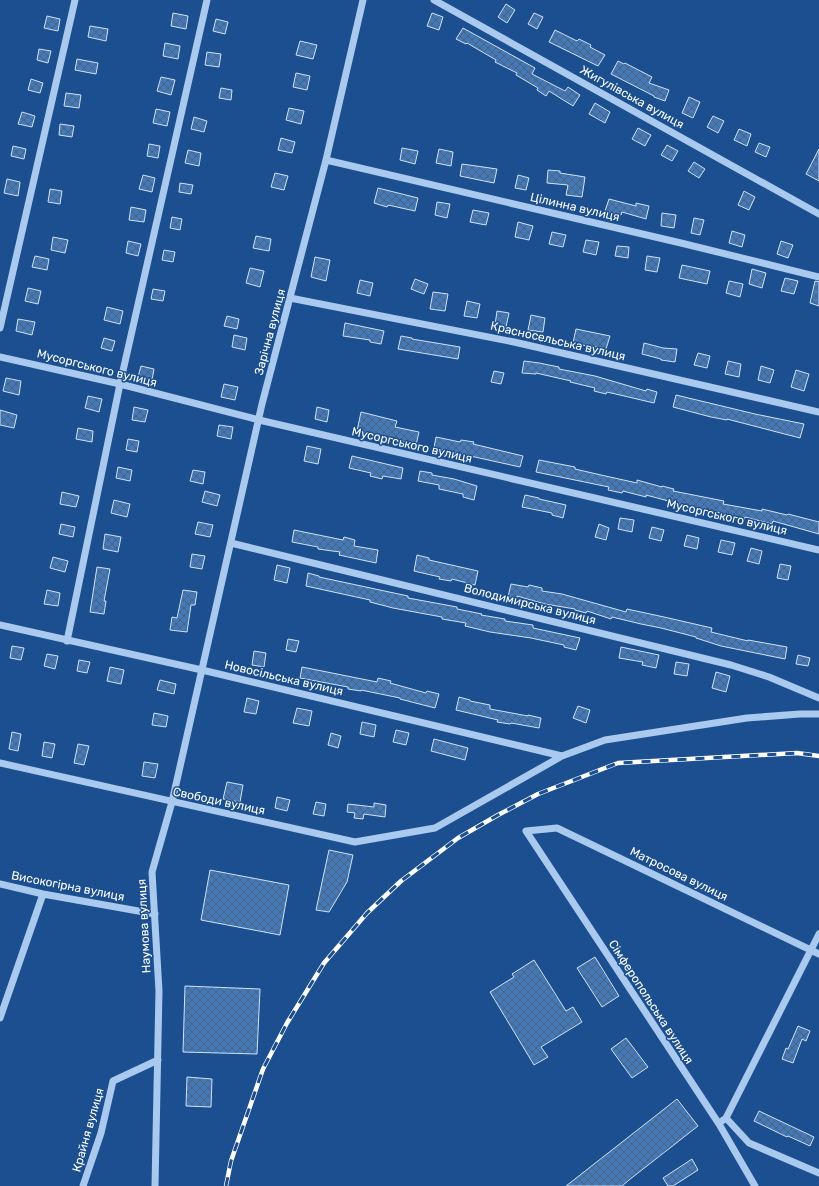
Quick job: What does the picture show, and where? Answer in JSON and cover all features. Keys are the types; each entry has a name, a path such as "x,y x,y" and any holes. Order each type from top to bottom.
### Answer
{"street":[{"path":"0,328 75,0"},
{"path":"67,641 120,384 207,0"},
{"name":"Зарічна вулиця","path":"202,670 258,420 326,160 363,0"},
{"name":"Жигулівська вулиця","path":"434,0 819,214"},
{"name":"Цілинна вулиця","path":"326,160 681,243 819,277"},
{"name":"Красносельська вулиця","path":"290,298 514,342 819,412"},
{"name":"Мусоргського вулиця","path":"0,357 120,384 258,420 819,550"},
{"name":"Володимирська вулиця","path":"231,543 731,665 769,677 819,698"},
{"name":"Новосільська вулиця","path":"0,625 202,670 562,756"},
{"name":"Наумова вулиця","path":"155,1186 159,991 152,872 172,802 202,670"},
{"name":"Свободи вулиця","path":"0,763 355,842 435,828 562,756 605,740 747,718 819,714"},
{"name":"Матросова вулиця","path":"526,831 557,828 819,954"},
{"name":"Сімферопольська вулиця","path":"526,831 719,1124 755,1186"},
{"name":"Високогірна вулиця","path":"0,884 43,894 155,914"},
{"path":"0,1018 43,894"},
{"path":"719,1124 726,1118 819,934"},
{"name":"Крайня вулиця","path":"83,1186 101,1133 113,1081 158,1060"},
{"path":"726,1118 749,1143 819,1173"}],"building":[{"path":"506,4 515,10 507,23 498,17"},
{"path":"173,13 188,16 186,29 171,26"},
{"path":"432,13 443,17 439,30 427,26"},
{"path":"534,13 543,17 537,29 528,24"},
{"path":"47,16 60,19 58,31 44,28"},
{"path":"216,19 228,22 225,34 213,31"},
{"path":"90,26 108,29 106,41 88,37"},
{"path":"463,28 535,68 532,74 565,91 568,87 580,95 573,106 549,91 546,96 537,90 538,88 516,75 517,73 495,62 496,60 467,43 466,44 456,39"},
{"path":"555,30 577,41 579,39 591,45 590,47 605,55 598,66 549,42"},
{"path":"300,41 317,45 313,59 296,55"},
{"path":"165,43 180,46 178,59 163,56"},
{"path":"39,49 51,51 48,63 37,60"},
{"path":"207,52 221,54 219,67 205,65"},
{"path":"77,59 98,63 96,74 75,70"},
{"path":"618,61 652,77 649,83 669,90 665,101 654,97 611,74"},
{"path":"296,73 310,76 307,90 293,87"},
{"path":"161,77 175,80 171,95 157,91"},
{"path":"31,79 43,83 40,93 28,90"},
{"path":"221,88 232,90 231,100 219,98"},
{"path":"66,93 81,95 79,108 64,106"},
{"path":"689,97 700,102 693,118 682,113"},
{"path":"595,103 610,112 605,123 589,114"},
{"path":"289,108 304,111 301,124 286,120"},
{"path":"156,109 170,112 167,126 153,123"},
{"path":"22,112 35,116 32,127 18,124"},
{"path":"713,116 724,121 718,133 707,127"},
{"path":"194,117 207,121 204,132 191,129"},
{"path":"60,124 74,126 72,137 59,135"},
{"path":"638,128 651,135 645,146 632,139"},
{"path":"739,129 751,134 747,146 734,140"},
{"path":"281,138 295,142 292,153 278,150"},
{"path":"759,143 770,147 766,157 755,152"},
{"path":"149,144 160,146 158,158 147,156"},
{"path":"667,145 678,151 672,161 661,155"},
{"path":"13,146 26,149 24,159 11,156"},
{"path":"402,148 418,151 415,164 400,160"},
{"path":"439,149 453,152 451,166 436,163"},
{"path":"819,149 819,181 806,174"},
{"path":"188,150 201,153 199,166 185,163"},
{"path":"694,162 705,169 699,178 688,171"},
{"path":"462,164 497,169 494,183 460,176"},
{"path":"548,170 560,171 560,173 585,177 582,197 566,195 568,185 547,183"},
{"path":"275,173 288,176 284,190 271,187"},
{"path":"143,175 155,178 152,192 139,189"},
{"path":"518,175 529,178 526,190 515,188"},
{"path":"7,179 20,182 18,196 4,193"},
{"path":"180,183 193,185 191,194 179,192"},
{"path":"378,188 418,198 415,211 388,205 387,207 374,203"},
{"path":"50,189 62,191 60,204 48,202"},
{"path":"744,191 755,197 749,210 738,205"},
{"path":"609,199 636,206 636,203 649,206 646,219 622,212 621,215 605,211"},
{"path":"437,202 450,204 447,218 435,215"},
{"path":"131,207 146,210 144,222 129,220"},
{"path":"473,210 489,213 486,225 470,222"},
{"path":"662,213 676,215 674,228 661,226"},
{"path":"172,217 182,219 180,230 170,228"},
{"path":"694,218 704,220 700,235 691,233"},
{"path":"518,222 533,226 529,240 515,237"},
{"path":"732,231 745,235 742,247 729,243"},
{"path":"552,232 566,235 563,247 549,244"},
{"path":"256,236 271,239 269,251 253,248"},
{"path":"53,237 68,240 65,253 51,250"},
{"path":"586,240 599,242 596,255 583,252"},
{"path":"128,241 141,244 138,256 126,253"},
{"path":"781,241 793,245 788,258 777,254"},
{"path":"617,246 629,247 628,258 615,256"},
{"path":"164,250 175,252 173,262 162,260"},
{"path":"35,256 49,259 47,270 32,267"},
{"path":"647,256 660,258 657,272 645,270"},
{"path":"315,257 330,260 326,281 311,277"},
{"path":"682,265 710,271 707,284 679,278"},
{"path":"250,268 264,271 260,287 246,283"},
{"path":"752,269 766,273 762,288 749,284"},
{"path":"785,278 798,281 794,294 781,291"},
{"path":"415,279 428,284 424,294 411,289"},
{"path":"360,280 373,283 370,296 357,293"},
{"path":"729,281 743,284 740,297 726,293"},
{"path":"815,281 819,282 819,306 810,303"},
{"path":"28,288 41,291 38,304 25,301"},
{"path":"153,289 165,291 163,301 151,299"},
{"path":"433,292 448,294 445,311 430,309"},
{"path":"467,301 480,304 477,318 464,316"},
{"path":"107,307 123,311 120,324 104,320"},
{"path":"497,311 509,313 506,327 495,325"},
{"path":"531,315 545,318 543,332 528,330"},
{"path":"227,316 239,319 237,329 224,326"},
{"path":"18,319 35,322 32,335 16,331"},
{"path":"345,323 384,331 381,344 370,342 370,340 343,336"},
{"path":"576,329 610,336 606,349 573,343"},
{"path":"234,335 247,338 245,350 232,347"},
{"path":"401,336 460,347 458,359 398,349"},
{"path":"104,338 115,341 112,351 101,348"},
{"path":"644,343 663,348 677,349 675,362 661,360 642,354"},
{"path":"698,353 710,356 707,368 694,365"},
{"path":"524,361 559,367 559,369 595,376 646,391 647,389 657,392 654,403 607,392 606,394 594,391 595,388 536,373 522,373"},
{"path":"728,361 741,364 739,377 725,374"},
{"path":"141,366 154,369 152,380 138,377"},
{"path":"761,366 774,370 770,383 758,380"},
{"path":"796,370 809,374 804,391 791,387"},
{"path":"494,371 504,373 501,384 491,382"},
{"path":"6,378 21,381 19,395 3,391"},
{"path":"224,384 238,387 235,400 221,397"},
{"path":"676,395 804,424 800,438 673,407"},
{"path":"88,396 102,399 99,412 85,408"},
{"path":"134,407 148,410 145,422 132,420"},
{"path":"317,407 329,410 327,422 315,419"},
{"path":"0,410 17,415 14,428 0,425"},
{"path":"361,412 397,421 395,427 419,432 416,445 357,431"},
{"path":"219,425 233,427 231,439 217,436"},
{"path":"78,428 93,431 92,442 76,439"},
{"path":"436,437 460,442 461,440 474,442 473,444 523,456 520,467 434,448"},
{"path":"128,439 139,441 137,452 126,450"},
{"path":"307,446 321,449 318,464 304,461"},
{"path":"352,456 403,468 401,479 383,476 382,479 370,476 371,473 349,468"},
{"path":"539,460 575,467 575,469 637,483 637,480 674,489 673,491 724,501 723,504 762,511 762,509 819,522 819,534 773,521 772,524 745,517 744,520 732,518 732,516 646,495 646,497 623,491 622,493 608,490 609,487 536,472"},
{"path":"118,467 132,470 130,481 116,478"},
{"path":"193,470 205,472 203,484 190,481"},
{"path":"420,471 477,486 474,500 463,497 463,494 439,489 439,485 418,481"},
{"path":"205,491 220,495 217,506 202,502"},
{"path":"62,492 79,496 76,507 60,504"},
{"path":"525,495 566,505 563,518 552,515 552,513 522,507"},
{"path":"114,500 130,504 127,517 111,513"},
{"path":"620,518 634,520 632,532 618,529"},
{"path":"198,522 213,525 210,537 195,534"},
{"path":"61,524 75,527 73,537 59,534"},
{"path":"599,524 609,528 606,540 595,537"},
{"path":"652,527 664,530 661,541 649,538"},
{"path":"294,530 343,540 344,537 355,540 354,546 378,550 376,563 339,555 340,552 318,549 318,547 292,542"},
{"path":"105,534 121,537 118,552 103,549"},
{"path":"687,535 699,538 697,549 684,546"},
{"path":"721,540 735,543 732,555 718,552"},
{"path":"751,548 762,551 759,564 747,561"},
{"path":"192,554 205,556 202,569 190,567"},
{"path":"417,555 429,558 429,560 478,571 475,585 452,579 451,581 439,579 440,577 414,571"},
{"path":"53,557 68,561 65,572 50,568"},
{"path":"780,564 791,566 788,580 777,578"},
{"path":"277,565 290,568 287,583 274,580"},
{"path":"97,567 110,569 104,601 106,601 104,614 90,612"},
{"path":"308,573 319,577 408,596 408,598 457,607 457,609 482,614 481,615 505,619 505,621 533,625 533,628 580,638 576,650 564,647 564,645 531,638 490,632 465,626 466,623 442,619 442,617 393,608 370,602 370,600 306,586"},
{"path":"511,584 528,587 529,585 542,588 542,591 562,594 626,612 627,609 664,617 712,628 711,632 748,641 787,647 785,659 721,646 696,637 612,617 611,619 587,611 586,613 575,609 545,604 517,596 517,598 508,597"},
{"path":"47,590 60,593 58,606 44,604"},
{"path":"183,590 197,592 195,605 191,605 187,632 170,630 172,617 177,618"},
{"path":"288,639 299,641 296,652 286,650"},
{"path":"12,646 24,648 21,660 10,658"},
{"path":"621,647 659,655 656,668 642,665 643,662 619,658"},
{"path":"254,651 266,653 264,667 252,665"},
{"path":"47,654 58,656 55,669 44,666"},
{"path":"798,655 810,658 808,666 796,664"},
{"path":"79,660 90,662 87,673 77,671"},
{"path":"676,662 689,664 687,676 674,674"},
{"path":"110,667 124,670 121,684 107,681"},
{"path":"302,667 377,682 378,678 426,693 427,691 439,694 435,708 400,698 361,690 348,689 348,687 300,678"},
{"path":"716,672 730,676 726,692 712,688"},
{"path":"160,680 176,684 174,694 157,690"},
{"path":"459,697 490,705 490,709 541,718 539,728 497,722 498,720 456,710"},
{"path":"247,698 259,701 256,714 244,712"},
{"path":"578,706 590,710 586,723 573,718"},
{"path":"297,708 312,711 309,726 293,723"},
{"path":"154,713 168,716 166,727 152,725"},
{"path":"362,722 376,725 374,737 360,734"},
{"path":"396,730 409,733 406,745 393,742"},
{"path":"12,732 21,734 18,751 9,749"},
{"path":"331,733 341,736 338,748 328,745"},
{"path":"434,739 468,748 465,760 431,751"},
{"path":"44,742 55,744 52,758 42,756"},
{"path":"78,744 89,746 84,765 74,763"},
{"path":"144,762 158,764 155,778 142,776"},
{"path":"227,782 243,785 240,802 223,799"},
{"path":"277,797 290,800 287,811 275,808"},
{"path":"316,802 326,804 324,816 313,814"},
{"path":"374,803 386,805 385,817 364,814 363,819 354,818 355,813 347,812 348,804 374,807"},
{"path":"329,850 353,855 347,882 329,912 316,910"},
{"path":"210,870 289,885 280,935 201,920"},
{"path":"595,957 619,996 602,1007 577,968"},
{"path":"534,960 566,1011 573,1007 582,1022 541,1047 548,1057 534,1065 490,992 514,977 512,974"},
{"path":"185,986 260,989 257,1054 183,1052"},
{"path":"798,1026 810,1031 806,1041 802,1039 793,1063 782,1059"},
{"path":"626,1038 648,1067 632,1078 611,1049"},
{"path":"187,1077 212,1079 211,1107 186,1106"},
{"path":"677,1099 698,1126 622,1186 566,1186"},
{"path":"759,1111 814,1137 810,1146 754,1121"},
{"path":"692,1159 698,1170 673,1186 668,1186 663,1178"}],"railway":[{"path":"226,1186 231,1161 263,1069 287,1023 324,963 367,913 401,881 458,838 538,794 618,763 797,753 819,756"}]}
